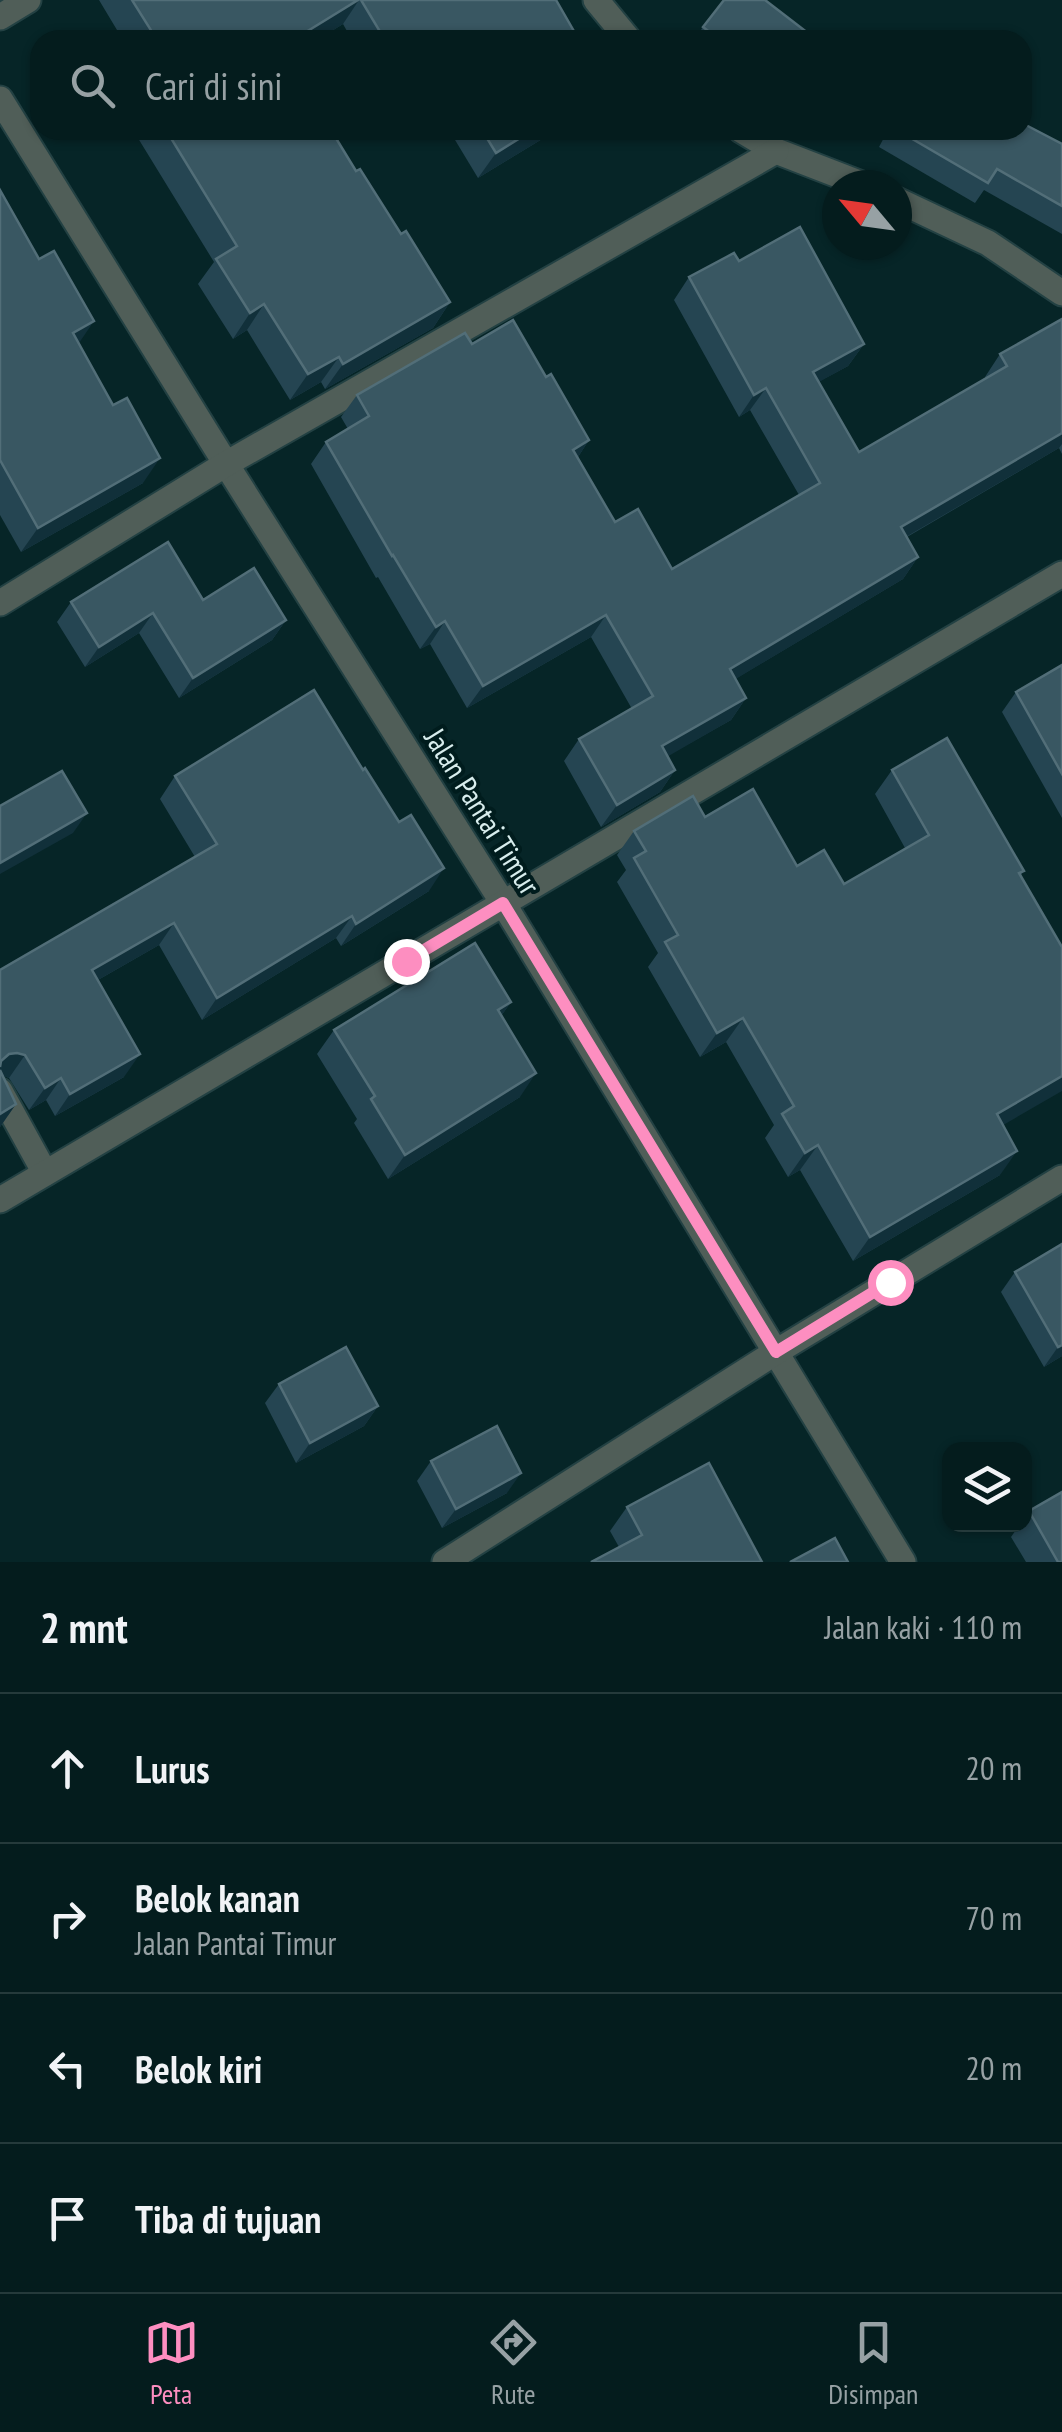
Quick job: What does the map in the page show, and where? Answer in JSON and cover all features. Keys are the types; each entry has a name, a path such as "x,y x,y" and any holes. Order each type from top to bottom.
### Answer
{"street":[{"path":"0,17 28,0"},
{"path":"596,0 621,30"},
{"name":"Jalan Pantai Timur","path":"0,99 503,903 902,1562"},
{"path":"758,140 826,170"},
{"path":"0,602 226,464 776,150"},
{"path":"912,207 988,243 1062,293"},
{"path":"0,1200 1062,574"},
{"path":"0,1091 45,1173"},
{"path":"445,1562 776,1352 1062,1178"}],"building":[{"path":"132,0 358,0 309,30 151,30"},
{"path":"361,0 556,0 573,30 379,30"},
{"path":"724,0 765,0 804,30 707,30 703,27"},
{"path":"1032,128 1062,144 1062,206 997,169 988,183 914,140 1032,140"},
{"path":"172,140 337,140 401,234 406,231 450,302 343,364 339,357 308,374 264,304 250,313 216,259 237,246"},
{"path":"488,140 517,140 496,153"},
{"path":"0,190 39,259 54,251 94,321 73,333 113,405 127,398 160,458 38,528 0,460"},
{"path":"800,227 864,344 813,372 859,452 1007,366 1000,354 1062,319 1062,433 901,527 918,557 730,669 746,698 662,746 675,770 617,805 579,739 653,696 606,615 483,686 445,621 436,627 326,442 369,416 357,395 465,333 472,344 513,320 546,377 551,374 589,440 573,450 615,522 638,509 672,569 820,483 766,388 754,395 689,277 734,253 739,261"},
{"path":"168,542 203,600 254,568 286,620 193,678 153,613 99,647 71,602"},
{"path":"1062,665 1062,774 1016,692"},
{"path":"314,690 399,822 411,815 444,868 356,924 352,916 217,998 174,923 92,970 140,1054 70,1094 61,1078 45,1088 25,1055 9,1054 0,1067 0,970 217,844 175,776"},
{"path":"947,738 1024,871 1019,873 1062,947 1062,1076 997,1114 1017,1151 870,1237 818,1145 805,1153 782,1114 794,1106 743,1018 717,1033 665,942 678,935 634,858 646,851 634,831 693,796 705,817 753,789 797,866 824,850 844,884 929,835 892,770"},
{"path":"62,771 87,813 0,863 0,806"},
{"path":"475,943 511,1002 498,1010 536,1073 405,1155 371,1099 375,1096 334,1030"},
{"path":"0,1070 16,1104 0,1114"},
{"path":"1062,1244 1062,1345 1058,1347 1015,1272"},
{"path":"346,1347 378,1406 310,1443 279,1384"},
{"path":"497,1426 521,1473 456,1509 431,1461"},
{"path":"709,1463 762,1562 591,1562 642,1535 627,1507"},
{"path":"1062,1492 1062,1562 1058,1562 1032,1516 1032,1509"},
{"path":"835,1538 848,1562 790,1562"}],"route":[{"path":"406,961 503,903 776,1352 890,1282"}]}
